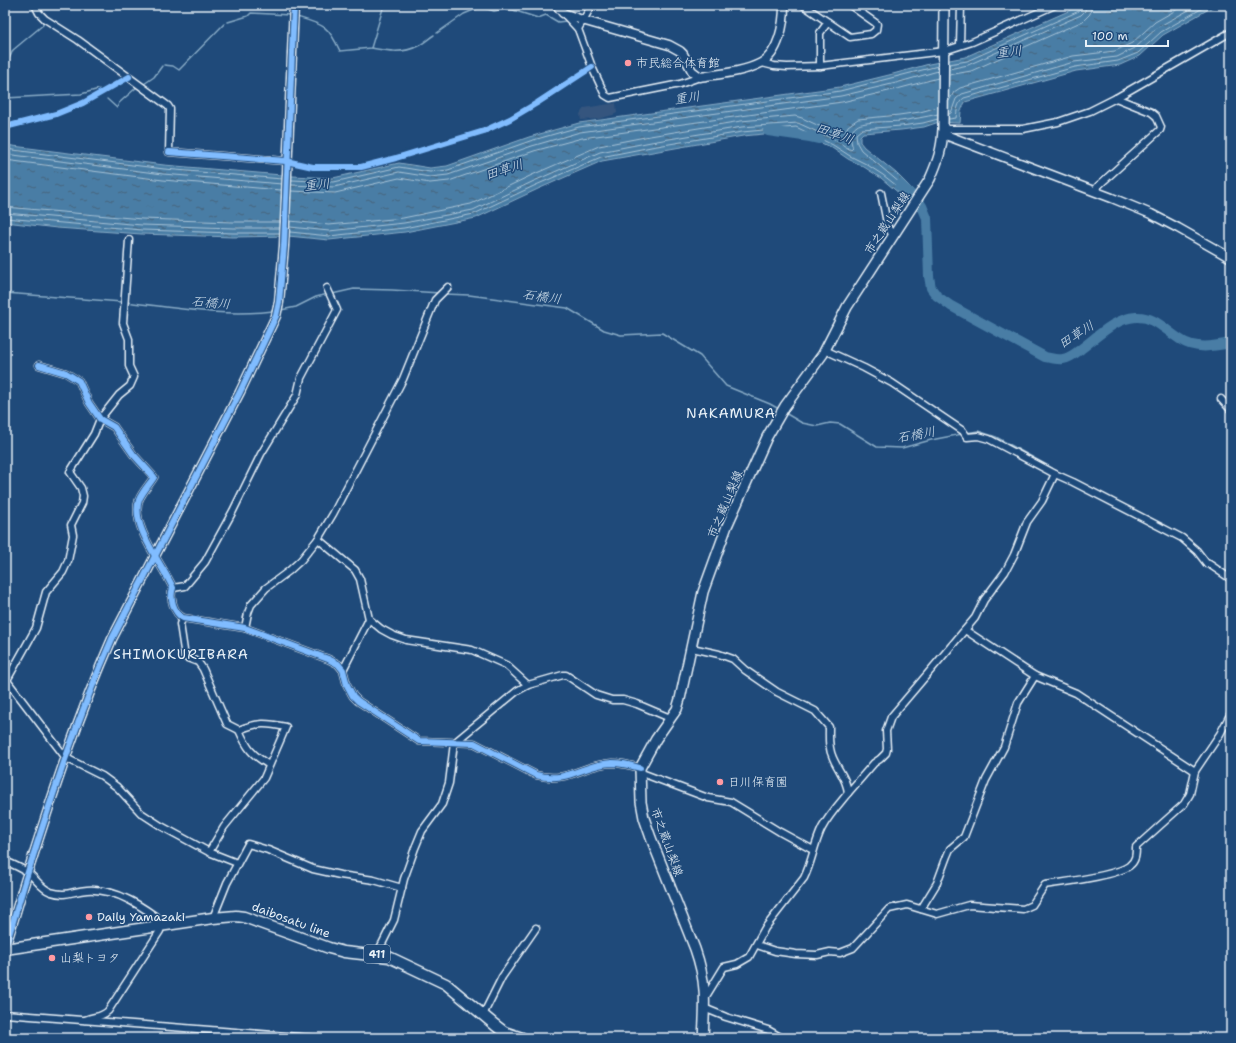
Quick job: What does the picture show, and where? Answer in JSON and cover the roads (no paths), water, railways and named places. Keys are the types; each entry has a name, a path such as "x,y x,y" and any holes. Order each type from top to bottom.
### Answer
{"highway":[{"name":"daibosatu line","path":"5,948 213,918 236,916 244,917 344,952 378,954 389,957 446,984 504,1032 522,1038"}],"main road":[{"name":"市之蔵山梨線","path":"703,1038 705,998 703,977 698,959 644,818 641,802 639,770 656,739 677,709 692,648 703,592 717,554 757,459 772,428 782,411 825,350 847,307 930,179 936,166 942,148 943,130 944,5"}],"street":[{"path":"36,5 39,13 45,19 78,40 168,106 170,109 169,152 286,161"},
{"path":"5,948 28,872 66,758 98,671 112,639 240,392 276,316 279,302 284,246 286,161 294,5"},
{"path":"557,5 578,29 592,67 605,95 610,98 680,84 700,77 748,68 762,63 772,52 778,42 784,17 784,5"},
{"path":"578,29 592,5"},
{"path":"806,6 850,37 871,34 876,30 877,24 850,5"},
{"path":"960,45 961,5"},
{"path":"762,63 774,66 820,66 944,53 1055,5"},
{"path":"563,12 582,20 669,45 683,54 692,71 700,77"},
{"path":"820,66 820,33 828,22"},
{"path":"943,130 1023,129 1058,122 1090,111 1116,98 1231,32"},
{"path":"1094,192 1098,186 1160,130 1161,127 1156,116 1151,112 1116,98"},
{"path":"943,130 1151,214 1231,258"},
{"path":"881,193 888,228 893,235"},
{"path":"129,240 123,323 129,339 129,366 134,377 130,386 119,395 100,419 94,434 70,472 81,488 83,496 82,503 71,525 73,535 68,561 63,572 46,592 36,628 6,679 66,758 102,776 117,787 141,813 161,826 209,852 237,863"},
{"path":"245,628 251,605 266,588 301,560 318,539 333,514 403,379 435,300 448,287"},
{"path":"173,588 185,586 205,562 262,454 297,395 301,378 338,310 327,288"},
{"path":"825,350 892,383 919,400 965,433 967,437 978,436 988,439 1182,538 1197,551 1208,564 1231,579"},
{"path":"39,365 66,372 78,381 89,403 100,419 114,427 133,454 154,477 139,500 137,513 142,529 155,557 173,588 171,600 179,616 183,618 245,628 338,664 343,670 347,685 353,696 358,701 420,741 474,743 536,775 547,778 563,777 592,767 611,763 627,764 708,798 731,802 813,850"},
{"path":"1221,399 1231,410"},
{"path":"705,998 724,967 737,964 749,957 757,945 765,928 804,878 808,870 813,850 823,828 848,793 874,763 886,753 886,732 891,717 975,618 984,600 1005,572 1014,555 1027,522 1042,501 1055,474"},
{"path":"318,539 355,570 360,579 369,619 381,629 406,640 472,650 506,665 528,685"},
{"path":"183,618 180,624 185,657 198,662 203,669 227,724 239,730 246,746 251,752 269,765"},
{"path":"343,670 369,619"},
{"path":"965,630 1035,676 1076,693 1195,771"},
{"path":"692,648 719,654 733,659 745,670 777,692 815,711 829,727 829,742 832,758 842,774 848,788 848,793"},
{"path":"378,954 394,920 414,848 422,831 442,804 449,783 454,743 517,692 528,685 563,675 596,695 612,700 622,700 637,704 670,718"},
{"path":"921,909 937,883 946,856 950,849 964,837 986,780 1004,747 1018,703 1035,676"},
{"path":"757,945 796,954 817,955 830,952 840,953 853,948 889,909 907,904 938,914 969,905 1023,909 1032,905 1045,885 1114,872 1130,866 1136,856 1136,847 1184,804 1190,794 1195,771 1220,734 1231,713"},
{"path":"209,852 224,827 264,778 286,727 266,723 247,726 239,730"},
{"path":"213,918 221,895 248,844 268,850 313,868 340,876 374,880 402,888"},
{"path":"5,861 28,872 43,888 51,892 64,895 87,890 109,892 129,899 145,908 164,925 108,1011 102,1016 90,1017 84,1021"},
{"path":"482,1015 502,977 536,928"},
{"path":"704,1008 726,1017 768,1030 782,1038"},
{"path":"5,1014 311,1038"}],"water":[{"name":"重川","path":"1082,5 1216,5 1163,35 1140,56 1120,65 1076,71 965,102 961,111 960,123 939,122 924,127 863,133 860,136 860,142 864,147 896,173 913,190 907,200 881,178 864,167 848,159 832,148 796,131 743,136 602,161 476,218 405,232 329,240 288,236 233,237 141,234 57,228 5,222 5,145 164,165 333,178 399,163 430,168 447,166 529,137 579,123 840,87 929,64 965,57"}],"waterway":[{"path":"39,5 43,13"},
{"path":"297,17 324,27 332,36 340,51 371,48 384,5"},
{"path":"437,33 464,14 481,7 494,11 505,9 513,10 538,18 546,15 558,22 566,21"},
{"path":"228,22 248,16 251,13 290,15"},
{"path":"5,68 13,50 43,25 43,21"},
{"path":"164,65 173,66 179,70 224,24"},
{"path":"371,48 389,51 412,49 434,35"},
{"path":"144,84 154,77 162,66"},
{"path":"107,99 117,108 119,103 137,87"},
{"path":"5,98 81,94 99,89 102,91"},
{"name":"田草川","path":"768,131 819,139"},
{"name":"田草川","path":"900,185 918,200 927,218 929,276 931,288 937,296 951,306 1045,357 1058,359 1068,358 1114,324 1128,318 1136,317 1143,317 1155,321 1181,340 1192,345 1205,346 1231,343"},
{"name":"石橋川","path":"332,294 354,289 440,293"},
{"name":"石橋川","path":"5,293 122,302"},
{"name":"石橋川","path":"281,310 296,307 316,297 328,294"},
{"name":"石橋川","path":"445,294 469,295 567,308 604,330 621,335 662,333 700,356 726,386 779,409"},
{"name":"石橋川","path":"126,302 218,312 255,313 273,311"},
{"name":"石橋川","path":"785,413 802,423 817,426 830,423 840,424 877,447 902,448 931,440 962,434"},
{"name":"石橋川","path":"966,433 978,431 996,437 1052,468"}],"place":[{"name":"市民総合体育館","path":"628,63"},
{"name":"日川保育園","path":"720,782"},
{"name":"Daily Yamazaki","path":"89,917"},
{"name":"山梨トヨタ","path":"52,958"}],"district":[{"name":"NAKAMURA","path":"731,413"},
{"name":"SHIMOKURIBARA","path":"181,654"}]}
